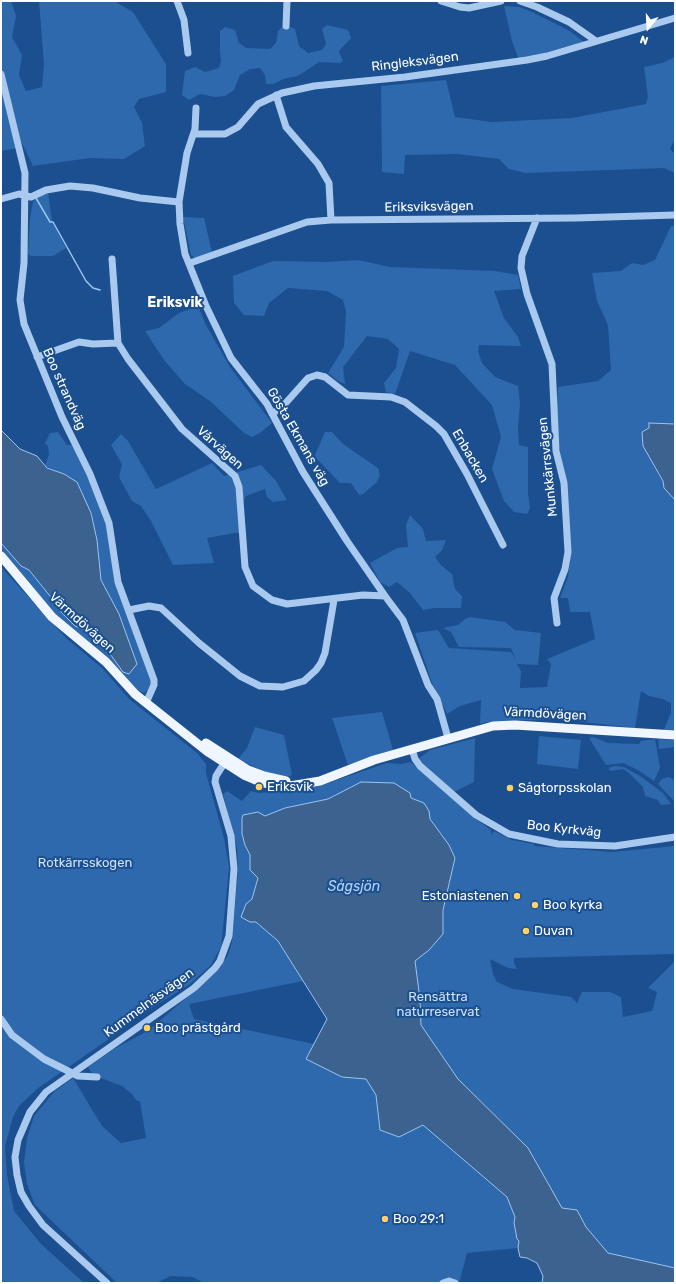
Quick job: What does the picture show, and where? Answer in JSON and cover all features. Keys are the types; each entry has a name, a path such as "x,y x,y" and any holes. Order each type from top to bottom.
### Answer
{"main road":[{"name":"Värmdövägen","path":"1,556 52,617 106,662 148,705 252,779 278,786 300,785 320,781 326,777 485,727 502,725 675,734"}],"street":[{"path":"177,1 184,20 188,54"},
{"path":"286,26 287,1"},
{"path":"441,1 460,7 469,8 501,1"},
{"path":"520,1 525,1 569,22 596,40"},
{"name":"Ringleksvägen","path":"194,134 225,134 238,127 258,104 276,95 314,86 405,77 527,60 547,56 596,40 675,18"},
{"name":"Boo strandväg","path":"1,74 26,173 24,263 20,300 24,324 37,357 90,474 109,523 118,582 154,680 148,705"},
{"path":"276,95 286,127 318,164 326,176 331,192 331,220"},
{"path":"194,134 196,108"},
{"name":"Gösta Ekmans väg","path":"194,134 187,152 179,202 180,232 206,306 231,358 251,382 272,414 303,472 384,596 409,630 428,685 437,699 448,738"},
{"path":"1,199 19,194 31,197 54,187 78,186 140,198 179,202"},
{"name":"Eriksviksvägen","path":"190,263 299,224 331,220 537,218 675,214"},
{"name":"Munkkärrsvägen","path":"537,218 522,256 521,268 527,294 552,367 556,451 564,484 568,552 565,570 554,598 557,623"},
{"name":"Vårvägen","path":"112,259 118,343 128,359 182,429 235,476 239,488 245,567 253,586 264,596 279,603 298,604 363,595 384,596"},
{"path":"37,357 79,342 93,344 118,343"},
{"name":"Enbacken","path":"272,414 283,406 308,378 317,375 325,377 348,394 391,397 405,402 444,434 467,474 503,546"},
{"path":"129,610 149,606 161,608 199,643 240,676 260,686 283,687 304,681 321,663 325,653 334,600"},
{"name":"Boo Kyrkväg","path":"412,749 415,759 420,766 476,815 497,829 510,834 531,839 579,845 626,846 675,837"},
{"name":"Kummelnäsvägen","path":"107,1283 34,1215 25,1200 17,1175 16,1149 24,1122 41,1097 72,1072 194,988 215,968 220,961 229,936 234,869 231,836 216,786 216,776 226,760"},
{"path":"1,1019 6,1029 16,1039 44,1059 85,1077 97,1077"},
{"path":"443,1283 450,1281 455,1283"}],"green space":[{"path":"1,1 11,1 16,16 12,37 22,55 19,75 26,91 42,87 44,64 39,1 114,1 133,12 166,64 166,92 139,99 134,107 142,123 145,146 124,159 90,158 33,166 20,139 1,69"},
{"path":"504,6 519,7 532,12 568,30 584,42 519,60 512,41"},
{"path":"327,25 348,30 351,38 339,51 343,60 341,63 319,62 298,76 286,78 273,84 266,84 265,75 260,68 250,69 240,75 234,90 225,96 215,97 200,94 189,100 182,95 185,71 195,67 205,72 219,68 221,61 220,31 225,27 235,30 239,43 246,48 270,49 276,43 278,31 282,27 290,27 295,29 299,46 308,53 322,50 326,44 322,29"},
{"path":"675,57 675,138 670,149 675,154 675,173 664,168 525,173 509,169 499,159 457,154 405,155 404,174 382,172 381,86 446,80 455,117 492,122 572,118 646,104 648,97 644,67 662,63"},
{"path":"1,82 18,148 1,151"},
{"path":"48,192 52,221 66,248 53,256 31,256 28,254 30,218 33,202 36,198"},
{"path":"183,217 204,218 212,252 195,258 191,255"},
{"path":"671,226 675,226 675,424 649,423 649,428 642,432 658,474 675,500 675,731 664,730 671,712 671,703 663,699 649,696 641,691 635,728 557,719 486,722 480,724 481,700 460,706 447,714 432,683 415,633 438,630 449,648 511,652 516,660 511,648 459,647 451,632 443,628 458,625 470,617 505,622 515,630 541,633 538,665 517,664 521,671 520,688 547,687 551,664 547,659 595,639 590,612 570,612 568,598 560,598 568,577 571,550 556,419 558,387 598,381 611,370 608,325 597,301 592,273 621,271 632,263 643,265 655,260"},
{"path":"358,260 390,267 495,271 518,275 521,289 494,291 504,318 518,337 521,346 479,345 478,351 482,363 495,377 518,386 520,403 518,429 519,445 528,447 528,493 530,508 527,514 514,512 504,501 492,469 501,437 492,405 455,365 410,351 395,394 386,392 384,383 396,368 399,349 388,339 367,336 343,367 345,384 338,381 328,373 344,347 346,312 343,300 327,291 288,288 269,303 264,316 244,315 234,303 233,276 273,261 328,262"},
{"path":"198,306 206,325 230,367 272,423 260,433 252,437 244,433 210,401 185,384 164,360 145,331 159,328 179,313"},
{"path":"58,432 67,445 74,445 89,476 106,522 115,579 152,679 150,688 144,693 138,691 109,660 67,626 44,603 1,551 1,543 21,566 29,570 62,613 75,626 83,629 105,647 111,657 137,664 119,614 101,580 97,540 91,512 83,498 64,474 45,466 49,454 48,446 45,443 50,433"},
{"path":"325,432 332,432 343,444 378,468 380,475 377,482 363,494 359,495 351,483 340,483 316,458 315,455"},
{"path":"121,434 128,441 156,489 212,463 224,476 261,465 276,481 287,500 273,502 267,497 265,489 246,496 239,507 241,532 207,538 214,563 173,565 151,521 141,506 132,501 119,477 122,464 111,445"},
{"path":"410,515 423,529 426,541 446,540 442,550 435,557 441,565 452,574 455,589 462,596 461,608 435,608 423,610 410,593 397,582 389,587 380,582 370,563 397,548 408,547 406,525"},
{"name":"Rotkärrsskogen","path":"1,567 66,638 103,669 129,699 197,753 206,764 206,773 224,838 229,867 221,947 211,965 190,984 120,1028 116,1034 37,1089 19,1106 13,1117 5,1146 7,1175 14,1211 41,1244 84,1283 1,1283"},
{"path":"382,712 393,750 348,765 332,718"},
{"path":"255,727 284,735 292,775 287,777 263,771 238,759 247,748"},
{"path":"539,736 581,740 578,769 537,764"},
{"path":"593,737 608,743 639,744 641,741 655,739 660,768 654,781 638,770 623,763 606,765 589,738"},
{"path":"475,738 474,782 454,792 422,765 418,759 430,750"},
{"path":"659,739 675,740 675,747 659,749"},
{"name":"Rensättra naturreservat","path":"411,762 473,817 491,830 492,835 494,831 512,840 534,844 534,846 612,852 675,846 675,954 514,958 514,963 517,969 508,968 490,959 493,974 497,982 513,989 571,997 577,1003 582,992 610,992 621,997 623,1017 652,1011 657,992 648,988 675,961 675,1283 588,1283 409,1070 411,799 361,782 328,799 285,808 265,816 242,818 242,827 247,850 250,855 253,872 258,878 252,899 246,904 241,917 250,922 256,922 278,941 303,981 189,1004 194,1019 314,1044 306,1059 366,1079 376,1095 380,1130 399,1137 423,1125 508,1198 515,1217 514,1223 520,1241 518,1248 467,1253 459,1283 204,1283 193,1277 171,1276 156,1283 117,1283 35,1205 27,1184 24,1162 27,1139 34,1116 54,1092 73,1078 102,1126 121,1143 146,1138 140,1102 122,1086 93,1075 88,1067 114,1049 155,1025 218,970 228,955 232,942 238,870 237,848 223,794 227,791 242,801 251,791 259,793 299,790 319,786 387,763 401,764"},
{"path":"614,766 624,767 640,776 663,793 671,804 661,805 658,800 645,796 643,787 629,773 623,769 610,771 609,768"},
{"path":"668,777 673,779 675,785 675,802 658,784 662,779"}],"water":[{"path":"649,423 675,424 675,500 664,488 663,481 643,446 642,432 649,428"},
{"path":"1,430 20,449 37,456 47,468 64,474 77,482 91,513 97,540 101,580 119,614 137,664 129,674 123,672 105,647 83,629 75,626 62,613 29,570 21,566 1,543"},
{"name":"Sågsjön","path":"361,782 394,783 410,793 411,798 424,803 429,811 430,819 449,845 455,858 443,910 443,934 429,950 415,961 420,999 421,1025 458,1079 528,1148 562,1208 577,1210 586,1227 608,1253 675,1268 675,1283 542,1283 543,1276 537,1263 527,1258 520,1257 518,1248 519,1241 517,1239 514,1223 515,1217 507,1197 423,1125 399,1137 380,1130 376,1095 366,1079 342,1077 306,1059 327,1019 278,941 256,922 250,922 241,917 246,904 252,899 258,878 250,870 250,855 242,834 242,818 243,815 258,812 265,816 285,808 328,799"}],"waterway":[{"path":"36,198 50,222 53,222 86,281 93,288 100,290"}],"place":[{"name":"Eriksvik","path":"259,787"},
{"name":"Sågtorpsskolan","path":"510,788"},
{"name":"Estoniastenen","path":"517,896"},
{"name":"Boo kyrka","path":"535,905"},
{"name":"Duvan","path":"526,931"},
{"name":"Boo prästgård","path":"147,1028"},
{"name":"Boo 29:1","path":"385,1219"}],"district":[{"name":"Eriksvik","path":"175,303"}]}
